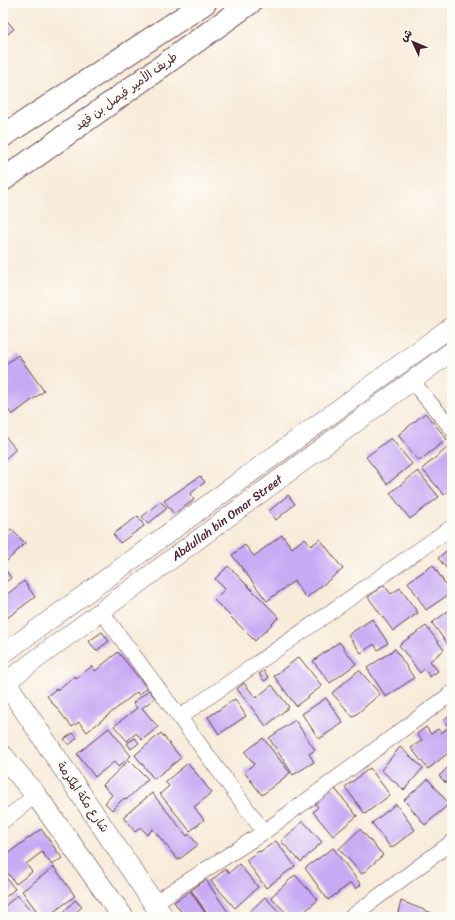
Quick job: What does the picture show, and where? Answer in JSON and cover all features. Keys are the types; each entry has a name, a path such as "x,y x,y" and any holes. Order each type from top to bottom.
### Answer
{"main road":[{"path":"3,136 205,3"},
{"name":"طريف الأمير فيصل بن فهد","path":"3,180 250,3"},
{"name":"شارع مكة المكرمة","path":"4,681 158,910"},
{"path":"3,756 36,795 124,917"}],"street":[{"name":"Abdullah bin Omar Street","path":"3,654 452,326"},
{"name":"Abdullah bin Omar Street","path":"4,681 101,612 452,351"},
{"path":"411,380 452,430"},
{"path":"181,524 195,542"},
{"path":"180,717 452,527"},
{"path":"101,612 264,832"},
{"path":"158,910 452,693"},
{"path":"3,821 36,795"},
{"path":"351,917 452,842"}],"building":[{"path":"3,16 14,29 3,38"},
{"path":"18,355 44,391 12,415 3,402 3,366"},
{"path":"425,413 447,439 419,461 398,435"},
{"path":"3,434 16,449 3,461"},
{"path":"391,438 412,464 387,484 366,457"},
{"path":"448,447 452,452 452,487 444,495 422,469"},
{"path":"418,471 439,497 410,519 390,493"},
{"path":"200,476 205,482 190,494 194,500 174,514 164,501"},
{"path":"288,495 295,504 276,520 269,511"},
{"path":"160,501 167,508 148,524 142,517"},
{"path":"138,516 144,526 120,543 113,534"},
{"path":"11,529 25,543 3,565 3,538"},
{"path":"282,535 292,548 305,538 311,546 320,539 343,569 306,598 294,581 267,601 232,555 245,545 254,556"},
{"path":"452,546 452,575 438,558"},
{"path":"433,565 451,593 426,610 408,582"},
{"path":"3,566 11,578 3,584"},
{"path":"228,566 279,617 255,641 214,600 225,589 215,579"},
{"path":"24,581 35,597 3,621 3,591 6,595"},
{"path":"384,585 391,594 400,588 418,613 393,631 368,597"},
{"path":"452,608 452,648 451,649 432,623"},
{"path":"372,619 388,643 378,650 374,644 361,653 348,635"},
{"path":"426,626 444,650 430,661 438,671 430,677 424,669 420,673 399,645"},
{"path":"102,632 109,641 96,651 89,641"},
{"path":"339,642 356,664 330,683 313,661"},
{"path":"395,649 414,678 386,697 367,668"},
{"path":"118,652 147,688 139,695 137,692 87,732 79,722 72,727 47,696 75,676 76,679 92,666 95,671"},
{"path":"299,657 322,686 296,706 274,676"},
{"path":"359,670 380,694 353,717 332,693"},
{"path":"264,671 269,678 264,681 259,674"},
{"path":"244,683 256,698 272,685 289,707 266,726 237,689"},
{"path":"149,690 155,698 142,708 158,727 142,740 136,733 127,741 114,726 137,708 133,703"},
{"path":"326,698 343,723 319,739 302,714"},
{"path":"235,699 246,716 219,734 208,717"},
{"path":"452,713 452,739 448,742 452,747 452,750 428,769 411,748 422,740 417,734 426,727 431,734 438,729 441,733 449,727 443,720"},
{"path":"295,720 315,750 309,754 314,762 293,775 269,738"},
{"path":"109,728 131,756 118,767 114,762 95,777 77,754"},
{"path":"73,733 77,738 69,745 64,739"},
{"path":"161,733 181,758 154,779 135,755"},
{"path":"135,738 139,743 131,749 127,743"},
{"path":"263,738 290,773 262,795 244,772 254,764 245,752"},
{"path":"400,747 423,768 404,790 381,770"},
{"path":"129,760 148,779 126,800 124,798 112,810 105,803 112,795 103,785"},
{"path":"188,763 212,793 194,807 204,820 190,831 160,794 169,786 165,782"},
{"path":"452,763 452,776 446,783 439,776"},
{"path":"370,768 390,795 365,814 345,787"},
{"path":"428,779 449,804 425,825 404,800"},
{"path":"332,785 357,816 333,836 313,812 318,807 313,801"},
{"path":"152,793 187,836 189,834 198,845 178,860 153,829 147,835 141,827 135,832 123,817"},
{"path":"396,804 415,830 391,848 372,823"},
{"path":"303,821 322,842 301,862 281,841"},
{"path":"41,829 62,858 52,865 42,852 26,864 32,872 16,884 3,867 3,857"},
{"path":"360,829 383,855 362,874 339,849"},
{"path":"276,841 295,866 266,888 246,860"},
{"path":"333,848 361,885 356,889 351,883 328,900 305,868"},
{"path":"239,864 258,887 235,908 211,881 225,869 229,873"},
{"path":"54,867 75,896 47,917 41,917 22,891"},
{"path":"3,874 15,889 3,899"},
{"path":"295,875 318,900 298,917 290,917 271,897"},
{"path":"206,880 230,915 227,917 209,917 191,890"},
{"path":"190,891 208,917 185,917 174,902"},
{"path":"17,895 37,917 3,917 3,908"},
{"path":"265,897 284,917 244,917"},
{"path":"75,900 82,907 75,913 79,917 59,917"},
{"path":"401,901 442,917 397,917"}]}
